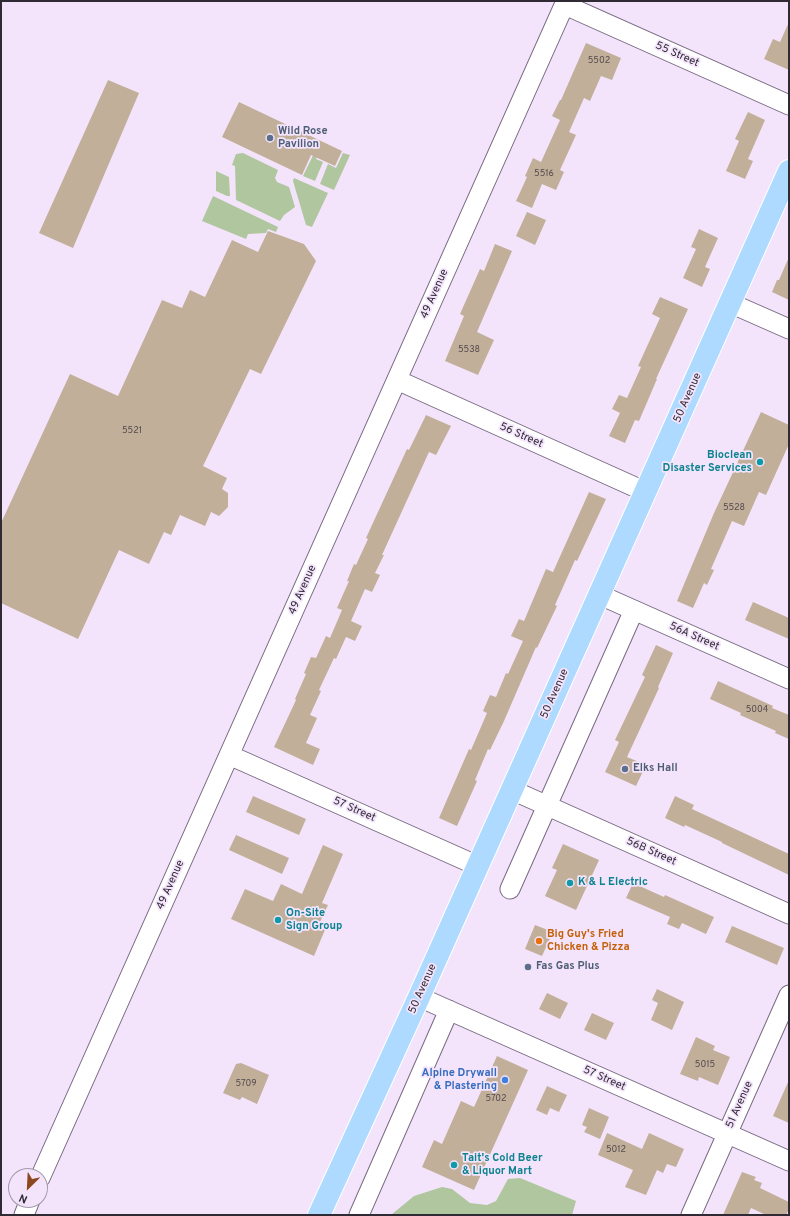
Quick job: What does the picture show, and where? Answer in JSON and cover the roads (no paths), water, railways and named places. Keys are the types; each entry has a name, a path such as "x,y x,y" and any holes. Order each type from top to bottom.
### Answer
{"main road":[{"name":"50 Avenue","path":"319,1215 478,866 789,171"}],"street":[{"name":"55 Street","path":"565,3 789,105"},
{"name":"49 Avenue","path":"44,1168 565,3"},
{"path":"730,303 789,329"},
{"name":"56 Street","path":"397,380 646,492"},
{"name":"56A Street","path":"600,595 789,679"},
{"path":"510,889 546,805 634,610"},
{"name":"57 Street","path":"229,755 478,866"},
{"name":"56B Street","path":"512,790 789,914"},
{"name":"51 Avenue","path":"691,1215 789,994"},
{"name":"57 Street","path":"419,997 789,1161"},
{"path":"359,1215 449,1010"}],"place":[{"name":"Wild Rose Pavilion","path":"270,138"},
{"name":"Bioclean Disaster Services","path":"760,462"},
{"name":"Elks Hall","path":"625,769"},
{"name":"K & L Electric","path":"570,883"},
{"name":"On-Site Sign Group","path":"278,920"},
{"name":"Big Guy's Fried Chicken & Pizza","path":"539,941"},
{"name":"Fas Gas Plus","path":"528,967"},
{"name":"Alpine Drywall & Plastering","path":"505,1080"},
{"name":"Tait's Cold Beer & Liquor Mart","path":"454,1165"}]}
